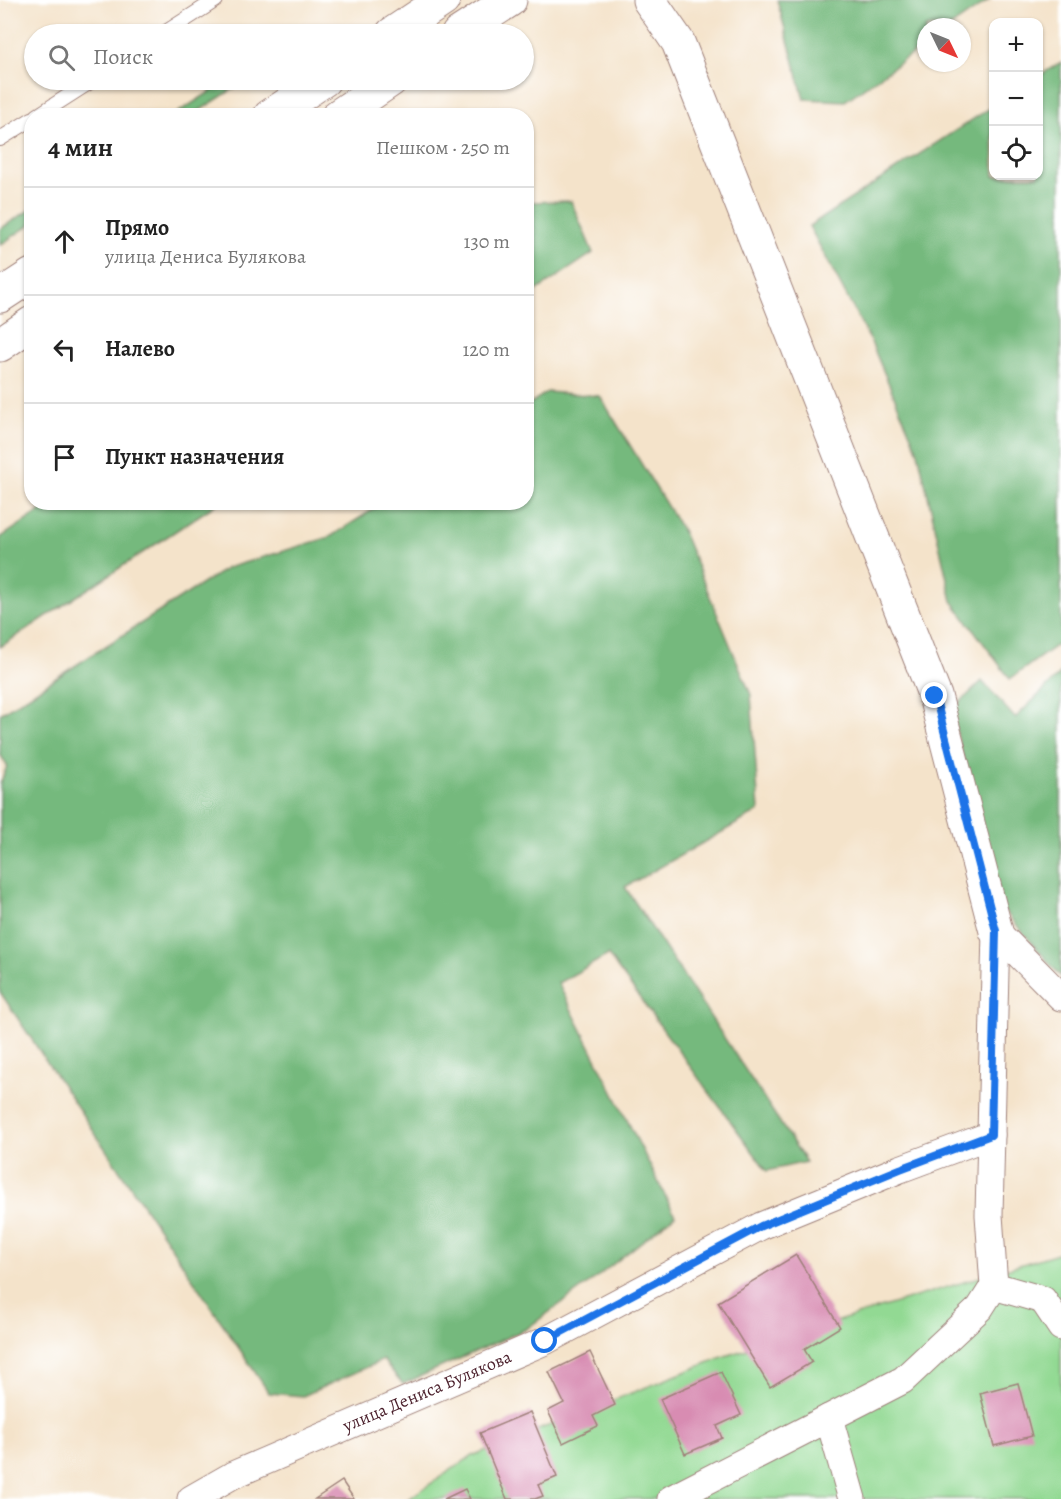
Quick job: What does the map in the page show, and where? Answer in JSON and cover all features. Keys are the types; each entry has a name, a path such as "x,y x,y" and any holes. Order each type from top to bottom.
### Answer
{"street":[{"path":"407,24 443,0"},
{"path":"473,24 510,0"},
{"path":"649,0 678,42 935,696 996,931 989,1215 993,1286 980,1308 903,1380 670,1499"},
{"path":"282,108 309,90"},
{"path":"350,108 377,90"},
{"path":"0,296 24,280"},
{"path":"0,345 24,328"},
{"path":"996,931 1061,997"},
{"name":"улица Дениса Булякова","path":"191,1499 233,1475 545,1341 761,1226 900,1169 991,1135"},
{"path":"993,1286 1043,1300 1061,1327"},
{"path":"829,1419 852,1499"}],"lane":[{"path":"179,24 216,0"},
{"path":"49,108 77,90"},
{"path":"0,139 24,124"}],"green space":[{"path":"777,0 989,0 963,18 917,18 917,50 845,101 804,99"},
{"path":"1061,62 1061,642 1010,679 952,601 918,452 870,340 809,226 989,109 989,180 1043,180 1043,73"},
{"path":"213,90 232,90 204,108 185,108"},
{"path":"571,201 593,253 534,292 534,202"},
{"path":"24,214 24,229 0,245 0,229"},
{"path":"547,392 600,396 683,532 751,695 759,811 625,887 806,1162 767,1171 608,955 558,983 675,1215 592,1281 526,1329 403,1384 383,1360 303,1396 269,1393 0,992 0,784 7,766 0,754 0,714 227,568 330,537 372,510 534,510 534,401"},
{"path":"42,510 207,510 0,647 0,538"},
{"path":"1061,673 1061,977 1002,908 951,711 982,681 1015,718"},
{"path":"1061,1252 1061,1499 408,1499 472,1456 725,1356"}],"building":[{"path":"796,1255 840,1327 804,1349 812,1362 770,1387 718,1302"},
{"path":"590,1352 615,1405 593,1416 598,1426 563,1443 548,1411 564,1403 549,1372"},
{"path":"721,1372 741,1415 717,1426 722,1438 685,1454 660,1399"},
{"path":"1018,1383 1032,1436 994,1446 980,1393"},
{"path":"530,1412 557,1477 538,1485 543,1496 535,1499 507,1499 480,1433"},
{"path":"342,1481 354,1499 315,1499"},
{"path":"465,1489 470,1499 444,1499"}],"route":[{"path":"545,1341 761,1226 900,1169 991,1135 996,931 935,696"}]}
